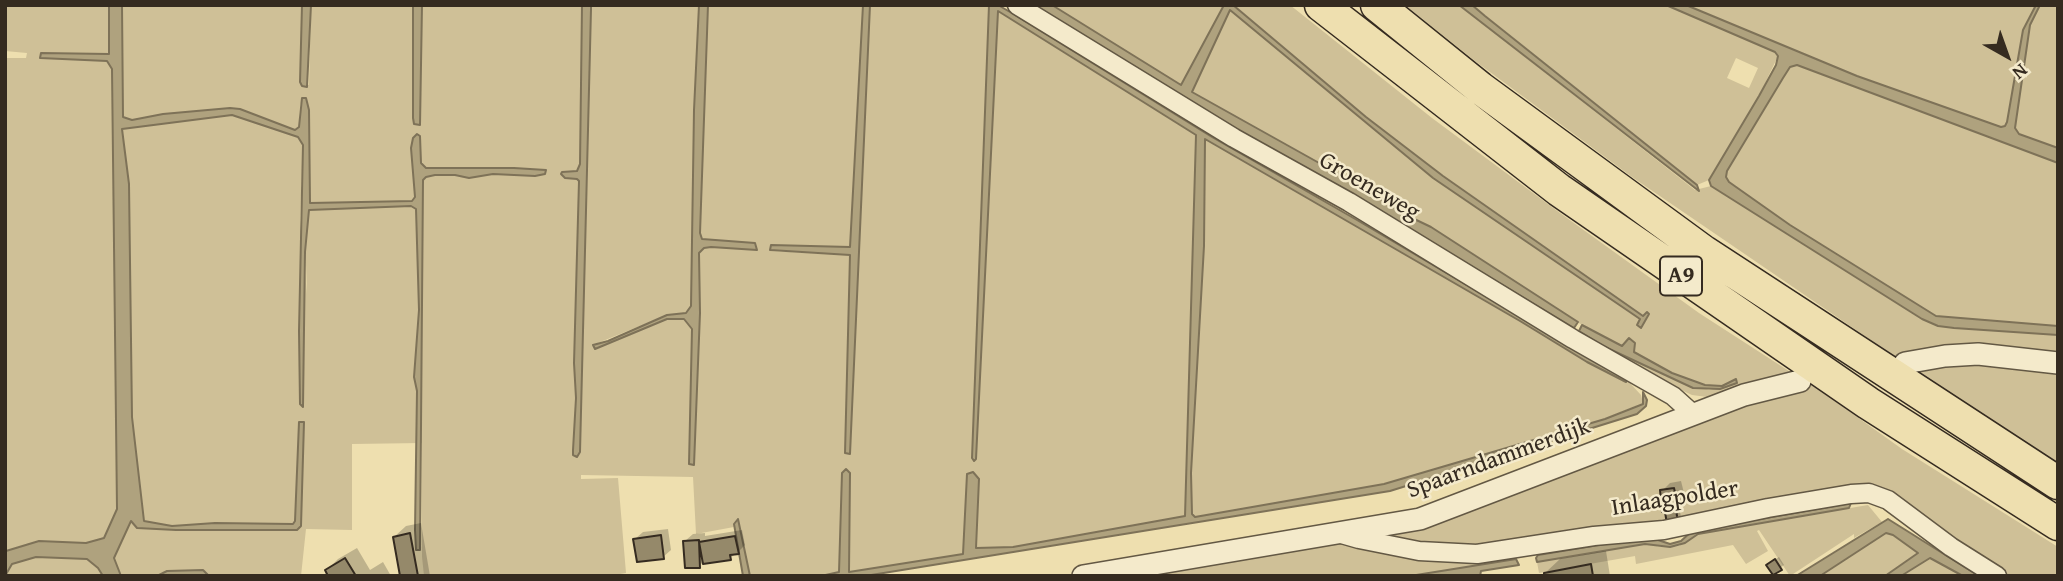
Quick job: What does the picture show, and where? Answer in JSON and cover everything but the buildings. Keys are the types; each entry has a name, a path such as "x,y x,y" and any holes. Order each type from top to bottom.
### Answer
{"highway":[{"name":"A9","path":"1321,5 1559,190 1868,403 2058,524"},
{"name":"A9","path":"1377,5 1480,88 1704,252 2058,483"}],"street":[{"name":"Groeneweg","path":"1017,5 1234,138 1349,202 1573,339 1673,396 1693,414"},
{"path":"1905,363 1978,354 2058,363"},
{"name":"Spaarndammerdijk","path":"1083,576 1431,515 1744,394 1800,380"},
{"name":"Inlaagpolder","path":"1338,533 1377,544 1419,551 1477,554 1594,536 1664,530 1768,508 1869,493 1888,500 1951,547 1997,576"}],"shaded area":[{"path":"5,5 109,5 109,54 42,53 40,57 107,61 112,69 117,509 104,538 86,543 39,541 5,552 5,58 26,58 27,53 5,51"},
{"path":"109,5 122,5 123,117 132,120 163,114 230,108 240,109 295,130 299,127 302,98 306,98 309,110 310,203 412,201 415,197 411,148 413,138 417,134 420,136 421,163 426,168 546,170 545,174 535,176 493,174 469,178 435,175 423,180 420,550 416,550 415,530 417,391 414,377 419,310 416,209 411,206 309,210 305,252 303,407 300,404 299,331 303,145 298,137 232,115 122,129 129,184 132,417 144,521 172,526 215,523 293,524 299,422 304,422 301,526 297,530 176,530 137,528 131,521 114,558 121,576 103,576 87,559 36,557 12,564 5,576 6,551 39,541 86,543 104,538 117,509 112,69 107,61 40,58 41,53 109,54"},
{"path":"122,5 302,5 300,82 309,85 311,5 413,5 413,118 414,124 420,125 422,5 582,5 580,164 578,171 572,172 587,175 591,5 863,5 850,248 771,245 771,251 850,255 845,453 849,454 870,5 989,5 972,457 976,459 998,10 1196,135 1185,516 1013,547 975,549 979,479 967,474 963,554 848,572 850,473 841,571 821,576 750,576 738,520 734,527 696,534 693,477 581,475 581,479 618,478 626,573 609,576 424,576 422,443 352,444 352,530 306,529 301,576 209,576 203,570 167,571 157,576 121,576 114,558 131,520 137,528 297,530 301,525 304,422 300,422 293,524 215,523 172,526 144,522 132,417 129,184 122,129 232,115 299,137 303,145 300,221 307,294 304,207 422,204 422,171 546,171 514,168 429,169 422,167 411,148 415,198 412,201 310,203 309,110 303,98 299,127 295,130 240,109 230,108 163,114 131,120 123,117","holes":["700,313 689,463 692,329 684,319 667,319 595,349 593,345 667,315"]},
{"path":"302,5 311,5 307,87 300,82"},
{"path":"413,5 422,5 420,125 414,124 413,118"},
{"path":"582,5 591,5 591,9 580,452 577,457 573,455 573,450 579,181 565,178 561,174 577,171 580,164"},
{"path":"699,5 708,5 700,233 702,239 755,243 757,250 711,247 704,248 699,253 700,313 694,465 689,464 692,329 684,319 667,319 595,349 593,345 667,315 686,313 691,306 694,110"},
{"path":"863,5 870,5 850,454 845,453 850,255 770,250 771,245 850,247"},
{"path":"989,5 998,5 1010,12 1212,137 1627,380 1626,382 1587,362 1205,139 1204,246 1191,473 1192,514 1195,517 1384,484 1605,419 1643,404 1643,392 1647,400 1646,406 1637,414 1390,491 865,576 821,576 839,572 842,473 846,469 850,473 849,572 963,554 967,474 973,472 979,479 976,548 1013,547 1185,516 1196,135 998,11 976,459 974,461 972,458"},
{"path":"1029,5 1052,5 1181,85 1224,5 1233,5 1366,117 1443,176 1643,316 1647,312 1649,314 1641,328 1637,325 1640,319 1433,178 1230,10 1192,92 1431,227 1578,322 1574,328 1356,197 1242,134"},
{"path":"1052,5 1224,5 1181,86"},
{"path":"1233,5 1290,5 1432,118 1560,213 1699,313 1795,375 1715,398 1692,395 1633,368 1624,357 1709,390 1737,383 1735,379 1722,386 1705,385 1672,373 1634,352 1629,338 1622,346 1582,325 1431,227 1199,97 1192,92 1229,9 1433,178 1641,319 1637,325 1641,328 1649,314 1647,312 1643,316 1443,176 1366,117"},
{"path":"1405,5 1459,5 1695,190 1711,186 1722,191 1922,319 1938,326 1954,328 2058,335 2058,356 1897,358 1632,177 1475,61"},
{"path":"1459,5 1472,5 1697,185 1699,191"},
{"path":"1472,5 1666,5 1776,52 1778,56 1759,96 1717,169 1709,180 1697,185","holes":["1736,58 1758,68 1749,88 1727,78"]},
{"path":"1666,5 1686,5 1857,76 2001,127 2007,122 2023,30 2036,5 2040,5 2030,25 2015,128 2019,134 2058,148 2058,163 1797,65 1790,67 1783,78 1727,171 1726,177 1729,182 1790,225 1936,316 2058,326 2058,335 1938,326 1922,319 1711,186 1709,180 1759,96 1778,56 1775,52"},
{"path":"1686,5 2036,5 2023,30 2007,122 2001,127 1857,76"},
{"path":"2040,5 2058,5 2058,148 2019,134 2015,128 2030,25"},
{"path":"1797,65 2058,163 2058,326 1936,316 1790,225 1729,182 1727,171 1790,67"},
{"path":"1205,139 1587,362 1627,380 1641,395 1643,403 1604,419 1384,484 1195,517 1192,514 1191,473 1204,246"},
{"path":"1582,325 1622,346 1629,338 1635,343 1634,352 1672,373 1705,385 1722,386 1736,379 1737,383 1720,389 1693,388 1603,346 1579,331"},
{"path":"1958,362 2058,369 2058,463 1912,368"},
{"path":"1811,384 1902,449 2058,547 2058,576 2004,576 1885,493 1450,550 1362,535 1774,393"},
{"path":"1851,503 1849,508 1698,534 1685,543 1670,547 1645,544 1537,562 1536,558 1538,555 1617,542 1655,539 1670,544 1681,541 1692,531"},
{"path":"1868,505 1882,522 1854,538 1854,534 1790,576 1759,530 1757,531 1768,551 1746,564 1733,545 1636,564 1635,556 1539,573 1537,562 1645,544 1679,546 1698,534"},
{"path":"738,519 750,576 743,576 734,524"},
{"path":"1888,519 1979,576 1963,576 1930,558 1901,576 1885,576 1918,553 1886,533 1820,576 1796,576"},
{"path":"1886,533 1919,553 1885,576 1820,576"},
{"path":"1336,539 1516,559 1410,576 1117,576"},
{"path":"36,557 87,559 103,576 5,576 12,564"},
{"path":"1930,558 1935,560 1963,576 1901,576"},
{"path":"1516,559 1519,565 1481,571 1480,576 1410,576"},
{"path":"203,570 209,576 157,576 167,571"}]}
